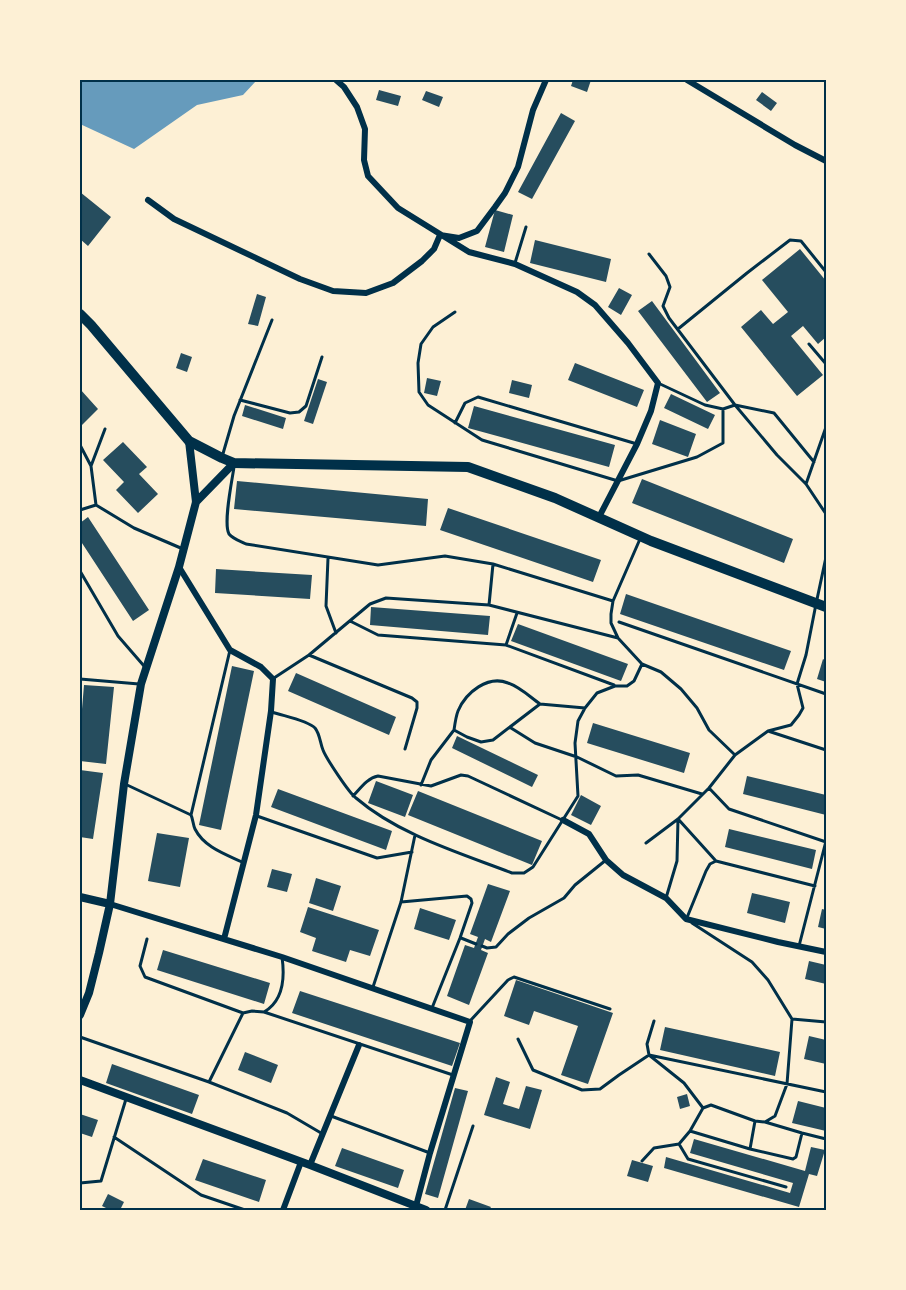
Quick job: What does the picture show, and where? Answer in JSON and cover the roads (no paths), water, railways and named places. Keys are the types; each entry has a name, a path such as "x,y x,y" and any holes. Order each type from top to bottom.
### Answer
{"main road":[{"path":"80,314 189,441 234,463 468,467 555,498 641,537 821,605"}],"street":[{"path":"336,80 344,87 357,107 365,129 364,160 368,176 398,208 469,252 515,264 578,291 595,305 658,383 651,411 637,444 599,517"},
{"path":"440,236 459,238 477,231 505,193 518,167 533,110 546,80"},
{"path":"687,80 826,161"},
{"path":"148,200 174,219 300,279 333,291 366,293 393,283 434,249 440,236"},
{"path":"80,1015 84,992 99,953 110,904 124,784 141,684 179,567 196,502 189,441"},
{"path":"196,502 234,463"},
{"path":"179,567 230,650 261,667 273,679 271,711 256,815 224,939"},
{"path":"563,820 589,834 606,860 623,875 666,898 686,919 826,952"},
{"path":"80,897 110,904 282,957 470,1022 416,1206"},
{"path":"283,1210 323,1134 359,1045"},
{"path":"80,1080 426,1210"}],"lane":[{"path":"515,264 526,227"},
{"path":"678,329 790,240 801,241 826,272"},
{"path":"649,254 666,276 670,287 663,306 669,318 735,405 777,455 806,484 826,514"},
{"path":"455,312 433,327 422,344 418,363 419,392 428,405 482,440 618,482 697,457 723,443 723,409"},
{"path":"222,458 240,400 272,320"},
{"path":"809,344 826,364"},
{"path":"240,400 290,413 299,412 306,406 322,357"},
{"path":"658,383 705,405 723,409 735,405 774,413 814,462"},
{"path":"455,423 465,403 478,397 637,444"},
{"path":"806,484 826,427"},
{"path":"91,466 105,429"},
{"path":"80,445 91,466 96,505"},
{"path":"234,463 226,523 229,533 246,544 378,566 445,556 493,564 613,601"},
{"path":"80,510 96,505 134,528 184,549"},
{"path":"641,537 613,601 610,614 611,623 618,638 642,664 661,672 681,689 697,708 709,730 735,755"},
{"path":"646,843 678,819 709,788 735,755 768,731 790,725 799,716 803,708 796,684 821,605 826,556"},
{"path":"328,558 326,606 336,633"},
{"path":"489,605 493,564"},
{"path":"80,571 118,636 146,667"},
{"path":"273,679 309,655 370,604 386,598 489,605 618,638"},
{"path":"506,645 518,612"},
{"path":"350,621 378,635 506,645 615,686 627,686 634,681 642,664"},
{"path":"619,622 826,694"},
{"path":"230,650 191,815 195,829 205,842 244,862"},
{"path":"309,655 417,702 405,749"},
{"path":"80,680 141,684"},
{"path":"421,785 431,760 454,729 457,712 466,698 479,686 492,682 506,682 519,688 540,705 585,708"},
{"path":"271,711 314,727 323,751 353,796 369,809 415,835 512,873 524,873 533,867 578,796 576,743 578,721 597,693 615,686"},
{"path":"454,729 481,742 493,740 540,705"},
{"path":"510,727 535,743 577,757 616,776 638,775 702,794"},
{"path":"768,731 826,750"},
{"path":"353,796 369,780 378,776 431,786 461,775 468,776 563,820"},
{"path":"124,784 191,815"},
{"path":"709,788 729,809 826,841 799,946"},
{"path":"256,815 377,858 412,852"},
{"path":"678,819 716,861 814,886"},
{"path":"666,898 678,861 678,819"},
{"path":"372,989 401,902 415,835"},
{"path":"482,946 487,948 496,946 530,918 564,898 575,885 606,860"},
{"path":"716,861 710,864 706,871 686,919 752,962 768,980 792,1019 787,1084 775,1116 765,1122"},
{"path":"401,902 467,896 471,899 472,903 460,938 432,1008"},
{"path":"460,938 476,944"},
{"path":"147,939 140,966 145,977 243,1014 252,1011 264,1012 453,1075"},
{"path":"264,1012 274,1004 283,984 282,957"},
{"path":"470,1022 508,980 514,977 609,1009"},
{"path":"209,1082 243,1014"},
{"path":"792,1019 826,1023"},
{"path":"654,1021 647,1044 649,1055 684,1083 702,1108"},
{"path":"80,1037 209,1082 287,1113 323,1134"},
{"path":"518,1039 533,1070 582,1090 600,1089 649,1055 826,1092"},
{"path":"80,1183 101,1180 126,1098"},
{"path":"642,1161 654,1148 679,1144 690,1131 702,1108 711,1105 755,1121 826,1139"},
{"path":"331,1116 430,1153"},
{"path":"750,1149 755,1121"},
{"path":"446,1210 473,1126"},
{"path":"690,1131 793,1159 796,1157 802,1133"},
{"path":"114,1137 201,1194 245,1210"},
{"path":"679,1144 688,1159 786,1187"}],"water":[{"path":"80,80 257,80 243,95 197,105 134,149 80,124"}]}
